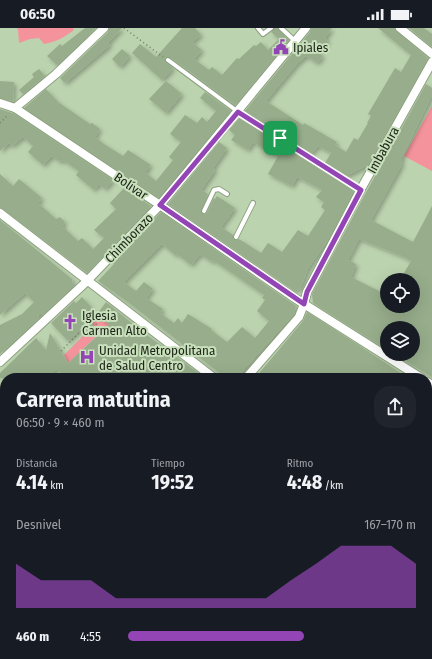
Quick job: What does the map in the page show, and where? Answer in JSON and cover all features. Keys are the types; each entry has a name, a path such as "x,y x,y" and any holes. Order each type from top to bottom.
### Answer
{"street":[{"path":"15,108 56,74 104,28"},
{"name":"Chimborazo","path":"0,362 88,281 160,205 306,28"},
{"path":"400,28 432,54"},
{"name":"Imbabura","path":"250,373 298,317 304,304 307,292 361,190 432,62"},
{"name":"Bolívar","path":"0,102 15,108 160,205 195,226 304,304 413,373"},
{"path":"0,213 208,373"}],"lane":[{"path":"258,28 263,34 271,28"},
{"path":"280,28 295,42"},
{"path":"168,60 238,112 361,190"},
{"path":"204,210 214,190 219,189 227,194"},
{"path":"236,237 253,203"}],"path":[{"path":"124,28 168,60"},
{"path":"0,123 15,108"},
{"path":"61,351 83,329 86,332 90,332 102,318"}],"shaded area":[{"path":"17,28 73,28 74,30 60,39 44,44 39,38 30,39 19,43"},
{"path":"432,106 432,171 404,156"},
{"path":"98,313 119,333 107,326 68,363 64,355 85,334 91,336 96,333 97,328 89,321"}],"building":[{"path":"85,28 96,28 57,65 47,56 60,44 62,46"},
{"path":"109,28 122,28 108,43 110,45 65,83 60,78 108,32"},
{"path":"182,28 195,28 201,35 192,42 202,50 194,59 209,70 212,67 222,75 237,58 239,59 254,45 256,46 261,42 268,50 279,39 271,32 274,28 278,28 289,40 235,105 170,57 166,57 165,61 173,68 162,80 132,53 140,44 156,57"},
{"path":"311,28 332,28 325,38 328,41 317,52 323,56 317,63 306,56 297,64 266,101 303,125 304,123 337,142 335,145 346,152 354,138 358,140 368,123 371,116 368,114 395,68 401,72 411,55 378,28 395,28 397,32 428,58 368,165 346,176 325,163 331,153 318,146 311,154 244,112 310,32"},
{"path":"409,28 424,28 432,34 432,47"},
{"path":"122,49 130,56 120,67 112,59"},
{"path":"39,69 45,76 23,94 19,90 34,77 32,74"},
{"path":"0,81 14,82 13,101 0,98"},
{"path":"166,81 182,94 166,113 149,99"},
{"path":"426,84 432,88 432,95 402,157 401,166 371,220 413,242 432,206 432,373 425,373 406,361 420,361 420,321 380,321 380,346 313,303 312,294"},
{"path":"46,89 58,102 90,124 92,123 100,129 95,137 104,144 123,156 128,150 151,165 145,172 156,181 173,160 169,157 181,142 170,134 185,115 197,123 202,117 207,122 216,111 200,98 205,92 231,111 159,198 24,108"},
{"path":"0,109 12,114 13,113 113,180 105,189 99,184 94,190 76,175 79,171 63,160 60,162 52,156 43,165 28,152 33,146 23,137 12,146 9,143 0,151"},
{"path":"240,117 354,190 331,235 308,269 300,289 293,290 168,204 219,142 227,148 213,168 215,170 201,190 208,194 201,213 206,214 214,198 215,199 217,196 235,208 221,227 233,235 234,240 239,239 261,253 268,243 282,252 298,230 308,236 325,210 321,207 324,202 316,197 322,190 297,177 292,186 268,174 278,156 253,142 248,150 231,140 235,135 229,130"},
{"path":"0,174 13,186 19,179 42,198 38,203 56,219 60,217 65,222 62,226 78,241 82,238 93,249 104,238 94,230 116,209 110,203 124,188 151,206 87,273 0,208"},
{"path":"161,212 296,306 294,314 241,373 220,373 128,302 98,281 114,264 112,263","holes":["162,244 175,255 177,254 191,265 200,254 212,262 213,260 264,295 262,298 265,300 257,311 269,321 255,338 242,327 227,342 211,330 212,329 188,314 182,323 178,318 174,323 160,313 163,309 146,298 153,289 144,282 136,291 124,282"]},
{"path":"0,220 72,279 73,286 43,315 41,313 38,315 39,318 0,354 0,325 22,314 34,302 25,293 0,315"},
{"path":"82,297 91,307 92,329 87,329 84,326 68,341 51,323 74,301 76,303"},
{"path":"106,302 140,330 198,373 61,373 57,369 52,373 0,373 36,338 46,350 50,333 68,363 109,325 97,314"},
{"path":"307,312 400,373 259,373 303,321"}],"place":[{"name":"Ipiales","path":"281,47"},
{"name":"Iglesia Carmen Alto","path":"70,322"},
{"name":"Unidad Metropolitana de Salud Centro","path":"87,357"}],"route":[{"path":"238,112 280,138 361,190 307,292 304,304 160,205 238,112"}]}
